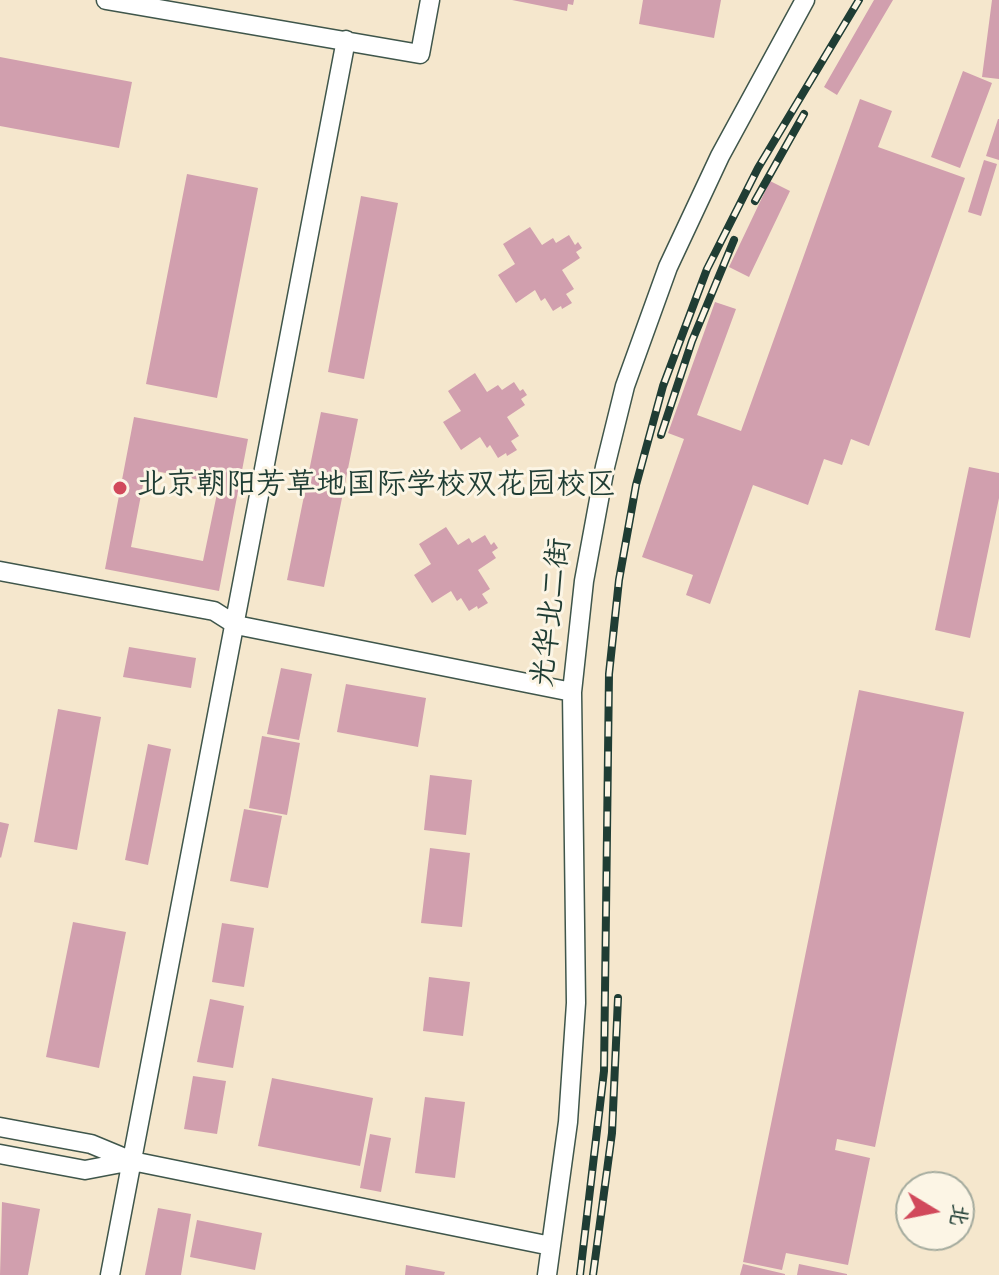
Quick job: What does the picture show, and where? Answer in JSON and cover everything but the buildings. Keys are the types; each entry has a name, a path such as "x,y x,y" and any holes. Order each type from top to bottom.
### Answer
{"street":[{"path":"106,0 196,7 420,54 430,0"},
{"name":"光华北二街","path":"547,1275 568,1122 576,1003 572,692 584,581 605,467 625,386 674,253 720,156 805,0"},
{"path":"110,1275 346,40"},
{"path":"0,571 214,611 236,625 572,692"},
{"path":"0,1127 91,1144 132,1161 551,1246"},
{"path":"0,1154 85,1170 132,1161"}],"railway":[{"path":"580,1275 604,1071 609,674 619,580 636,485 663,386 707,269 758,168 859,0"},
{"path":"755,201 804,114"},
{"path":"661,435 692,341 734,240"},
{"path":"593,1275 612,1133 618,998"}],"place":[{"name":"北京朝阳芳草地国际学校双花园校区","path":"120,488"}]}
